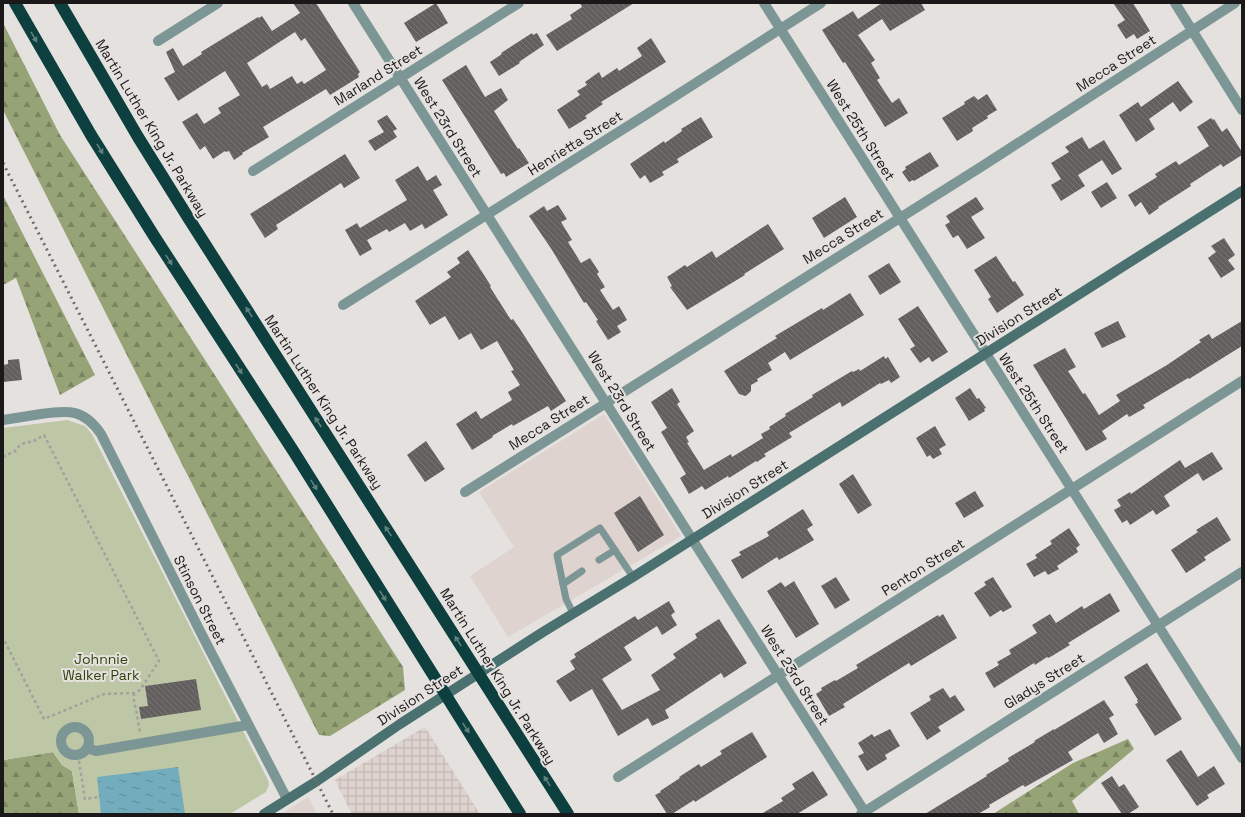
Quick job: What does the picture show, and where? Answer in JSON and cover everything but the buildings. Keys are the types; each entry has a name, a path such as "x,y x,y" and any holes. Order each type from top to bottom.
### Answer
{"highway":[{"path":"15,3 91,135 154,236 294,452 520,814"},
{"name":"Martin Luther King Jr. Parkway","path":"60,3 142,144 568,814"}],"street":[{"path":"158,41 218,3"},
{"name":"West 23rd Street","path":"353,3 864,813"},
{"name":"Marland Street","path":"253,171 519,3"},
{"name":"West 25th Street","path":"764,3 1242,758"},
{"name":"Henrietta Street","path":"343,305 488,215 821,3"},
{"path":"1175,3 1242,110"},
{"name":"Mecca Street","path":"465,492 1093,95 1235,3"},
{"name":"Division Street","path":"264,814 317,781 400,724 573,613 633,577 1242,191"},
{"name":"Penton Street","path":"618,777 1242,381"},
{"name":"Stinson Street","path":"3,420 60,411 72,412 84,417 94,424 102,434 248,725 287,799"},
{"name":"Gladys Street","path":"864,813 1242,572"},
{"path":"87,748 96,751 248,725"},
{"path":"71,727 81,729 86,732 88,737 87,748 78,754 68,753 64,749 61,739 62,734 71,727"}],"lane":[{"path":"573,613 566,599 557,556 600,528 633,577"},
{"path":"599,560 615,550"},
{"path":"563,584 582,571"}],"path":[{"path":"3,457 16,450 19,446 26,442 32,442 44,435 159,661 140,690 134,693 104,694 44,719 3,638"},
{"path":"134,693 134,703 141,743"},
{"path":"78,754 85,799 99,797"}],"shaded area":[{"path":"604,414 681,536 508,637 470,576 514,547 479,492"},
{"path":"425,727 480,814 352,814 335,780"},
{"path":"308,797 317,814 281,814"}],"green space":[{"path":"3,23 60,135 403,667 405,690 330,736 319,735 3,110"},
{"path":"3,195 95,375 60,395 16,278 3,285"},
{"name":"Johnnie Walker Park","path":"67,420 85,426 92,434 268,780 269,785 266,792 230,814 79,814 72,771 62,765 53,752 3,760 3,428"},
{"path":"1128,739 1134,749 1072,801 1079,814 993,814 1073,763"},
{"path":"53,752 62,765 72,771 79,814 3,814 3,760"}],"water":[{"path":"178,767 185,814 101,814 97,777"}],"railway":[{"path":"3,163 333,814"}]}
